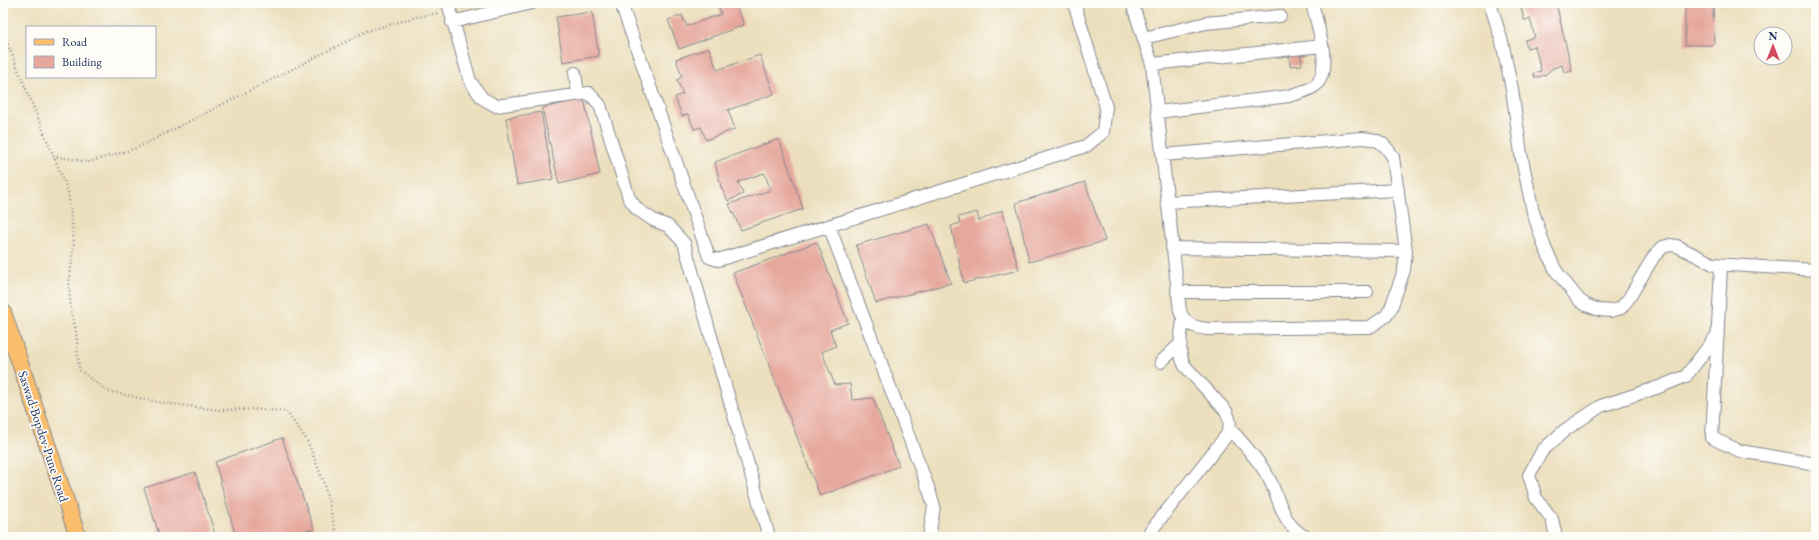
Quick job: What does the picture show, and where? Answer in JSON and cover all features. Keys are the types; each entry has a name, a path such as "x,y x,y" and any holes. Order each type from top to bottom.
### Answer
{"main road":[{"name":"Saswad-Bopdev-Pune Road","path":"3,312 78,537"}],"street":[{"path":"532,3 450,12 470,80 482,98 496,106 589,93 600,105 628,198 637,209 653,220 668,226 684,243 769,537"},
{"path":"620,3 709,257 718,260 1086,146 1103,132 1106,107 1074,3"},
{"path":"1133,3 1152,64 1177,292 1183,320 1180,352 1185,366 1226,411 1230,419 1230,429 1226,436 1146,537"},
{"path":"1158,112 1289,96 1306,91 1316,84 1324,69 1322,46 1312,3"},
{"path":"1490,3 1502,42 1512,89 1521,154 1533,212 1545,248 1556,271 1579,300 1586,305 1599,310 1611,311 1621,308 1629,298 1654,256 1663,247 1670,245 1677,246 1721,268 1712,438 1740,451 1816,464"},
{"path":"1144,38 1206,23 1280,16"},
{"path":"1152,64 1322,46"},
{"path":"575,73 578,94"},
{"path":"1163,155 1362,138 1378,140 1387,147 1393,158 1406,251 1404,270 1392,308 1386,316 1370,326 1207,329 1193,327 1183,320"},
{"path":"1167,202 1398,190"},
{"path":"829,226 929,490 934,506 929,537"},
{"path":"1172,248 1406,251"},
{"path":"1713,264 1816,270"},
{"path":"1177,292 1366,292"},
{"path":"1556,537 1552,519 1536,498 1529,476 1542,451 1565,430 1601,406 1659,387 1686,376 1718,334"},
{"path":"1160,362 1181,343"},
{"path":"1230,429 1250,450 1268,476 1277,501 1287,520 1298,533 1306,537"}],"path":[{"path":"52,156 89,162 137,148 367,31 416,17 450,12"},
{"path":"3,33 52,156 68,191 74,242 69,286 71,311 76,330 79,370 107,391 158,402 219,410 252,409 286,411 307,440 324,483 337,537"}],"building":[{"path":"661,3 675,3 663,7"},
{"path":"717,3 735,3 744,25 679,49 668,20 682,15 687,26 721,14"},
{"path":"1520,3 1556,3 1572,71 1564,73 1562,65 1553,68 1545,75 1535,78 1533,73 1541,71 1535,46 1527,48 1525,40 1535,37 1530,19 1524,20"},
{"path":"1685,3 1713,3 1714,45 1685,45"},
{"path":"592,12 599,56 563,62 556,17"},
{"path":"709,48 717,70 760,55 774,94 728,110 735,129 706,140 701,127 694,129 688,114 682,116 675,97 683,94 677,80 682,76 676,59"},
{"path":"1300,51 1302,65 1290,66 1289,52"},
{"path":"584,99 600,174 559,184 542,108"},
{"path":"541,112 553,179 517,185 506,118"},
{"path":"779,139 803,209 741,230 729,204 771,190 764,173 738,182 743,194 728,201 721,187 715,162"},
{"path":"1085,182 1105,241 1029,262 1016,203"},
{"path":"1002,210 1019,270 964,283 951,226 960,223 958,217 977,212 979,221"},
{"path":"929,224 951,283 876,303 856,245"},
{"path":"817,242 848,323 830,330 836,346 822,352 835,385 850,384 852,400 873,398 899,466 820,496 733,273"},
{"path":"282,438 314,529 284,537 236,537 215,462"},
{"path":"195,472 216,537 160,537 144,488"}]}
